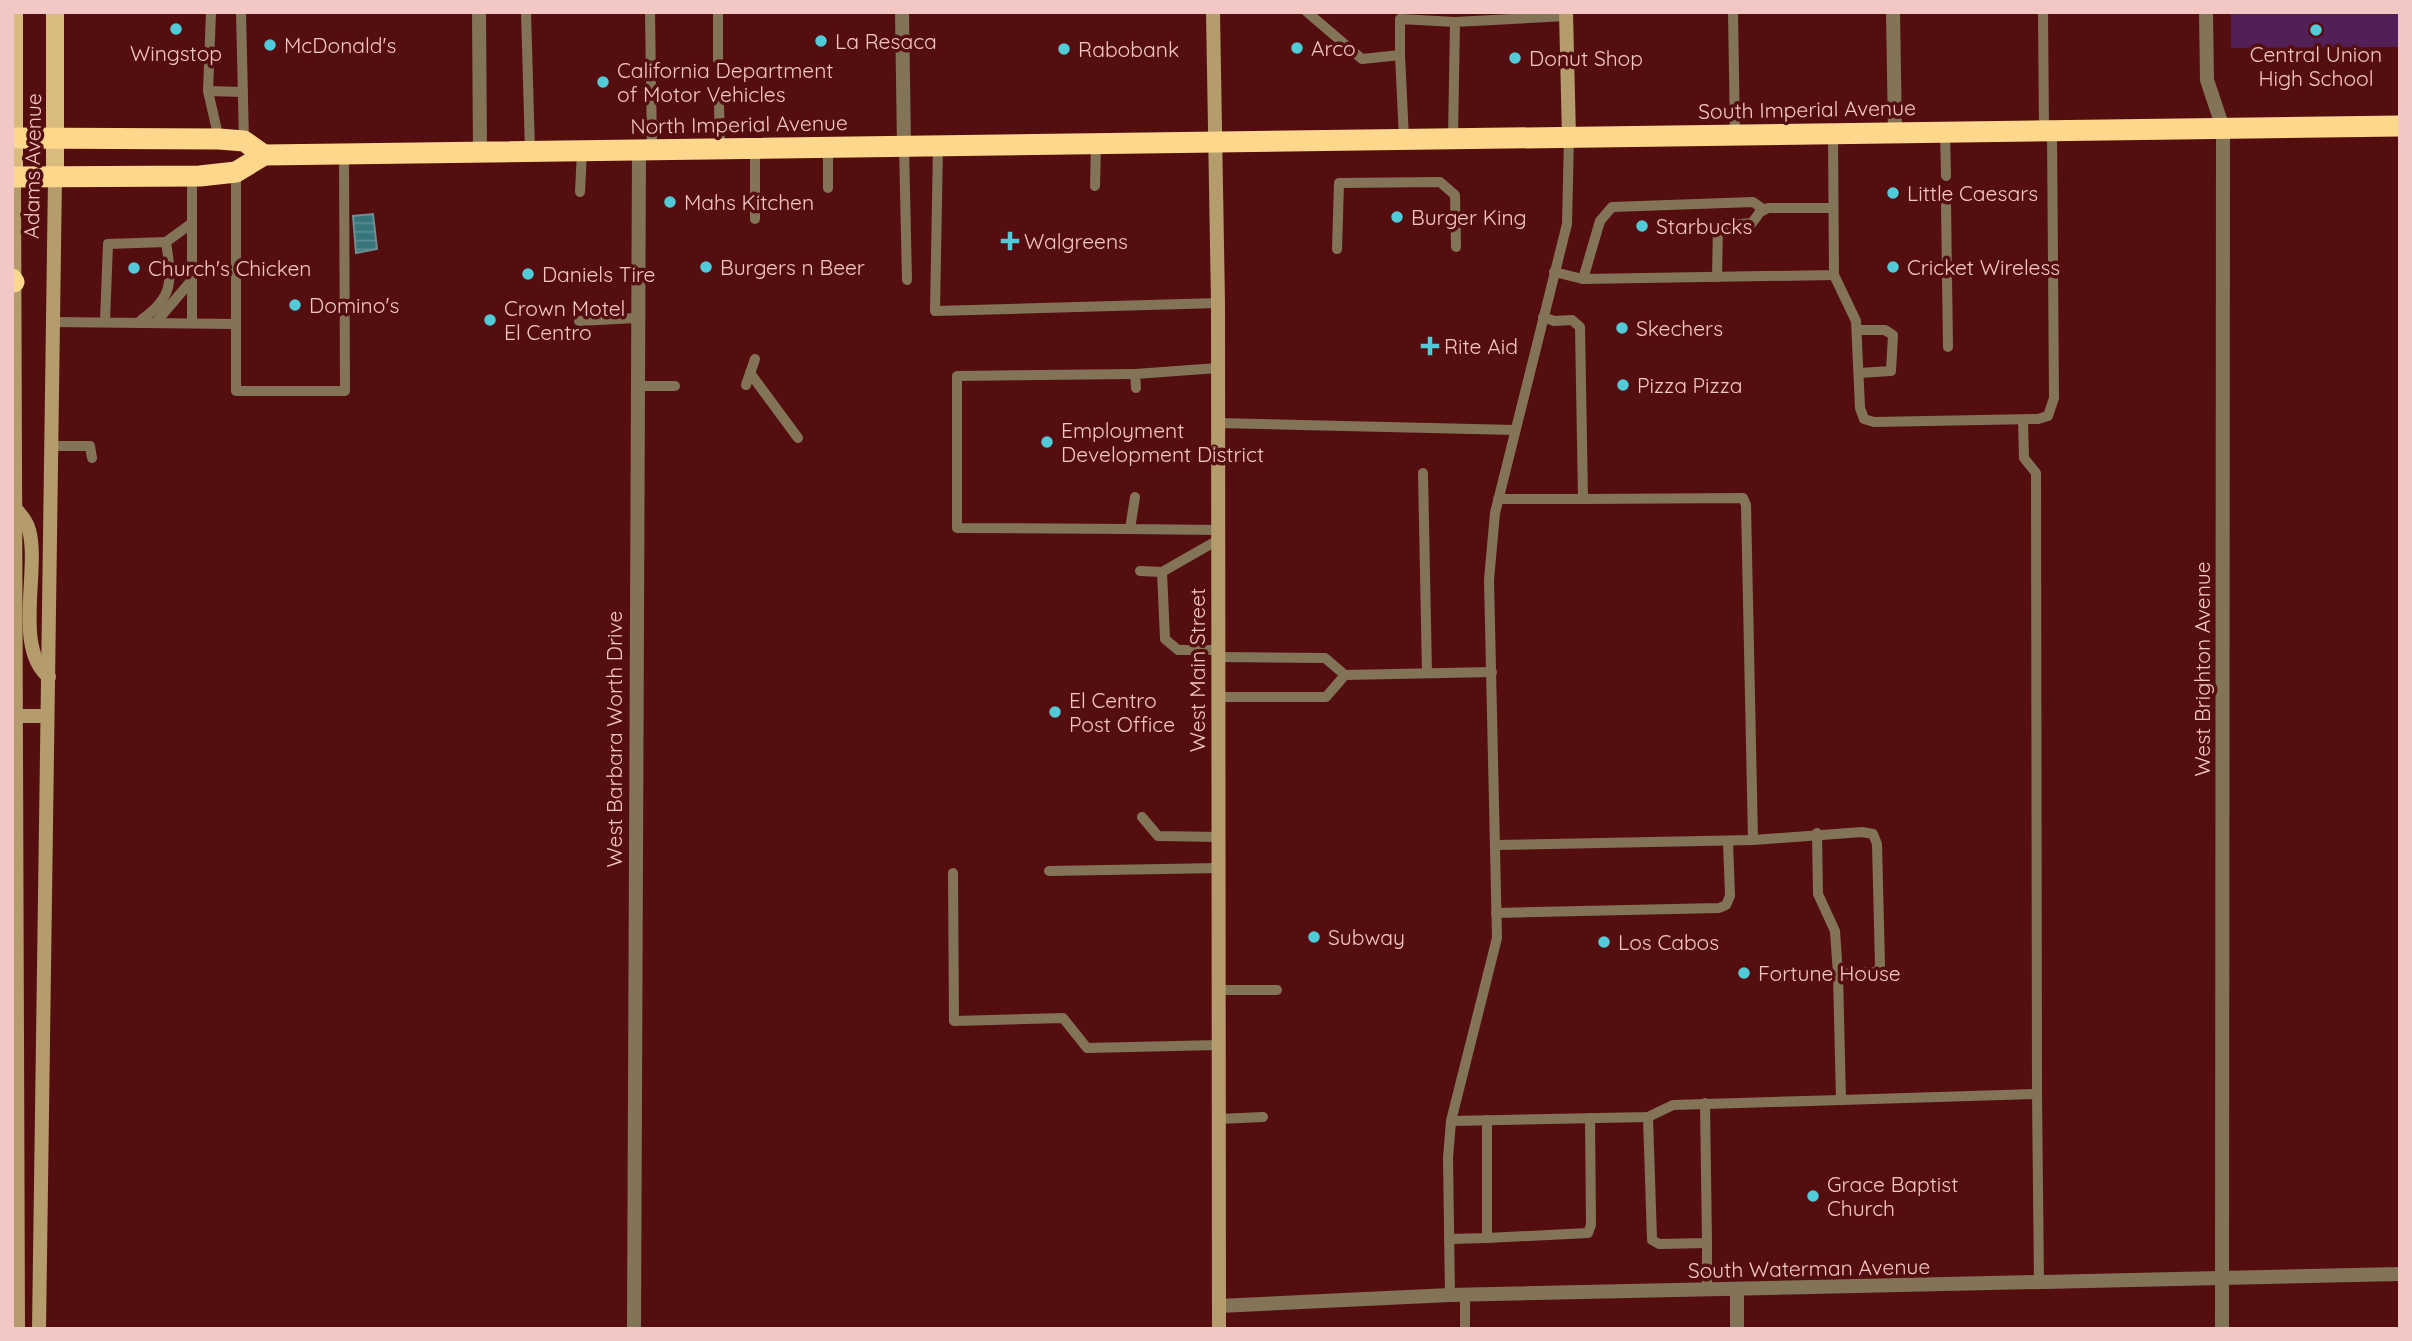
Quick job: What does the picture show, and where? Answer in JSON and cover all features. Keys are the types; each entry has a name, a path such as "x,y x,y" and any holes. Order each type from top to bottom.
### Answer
{"highway":[{"name":"South Imperial Avenue","path":"1214,142 2400,126"},
{"path":"13,138 219,139 244,141 264,155"},
{"name":"North Imperial Avenue","path":"13,177 192,176 236,172 264,155 1214,142"}],"main road":[{"name":"Adams Avenue","path":"14,12 14,716 18,1324"},
{"name":"Adams Avenue","path":"40,1324 55,12"},
{"name":"West Main Street","path":"1213,12 1218,303 1219,1329"},
{"path":"1566,14 1569,137"},
{"path":"14,507 29,530 32,637 36,662 49,677"},
{"path":"14,716 47,716"},
{"path":"18,1324 40,1324"}],"street":[{"path":"479,12 480,152"},
{"path":"902,12 904,146"},
{"path":"1893,12 1895,133"},
{"name":"West Brighton Avenue","path":"2206,12 2207,80 2223,128 2222,1329"},
{"name":"West Barbara Worth Drive","path":"635,1329 636,318 646,149"},
{"name":"South Waterman Avenue","path":"1219,1306 1458,1295 1737,1291 2400,1274"},
{"path":"1737,1291 1737,1329"}],"lane":[{"path":"211,12 208,91 219,139"},
{"path":"241,12 244,141"},
{"path":"526,12 530,151"},
{"path":"646,149 650,12"},
{"path":"718,12 718,60"},
{"path":"1307,12 1362,59 1400,55"},
{"path":"1733,12 1735,135"},
{"path":"1833,134 1834,275 1855,316 1860,408 1864,419 1874,422 2023,420 2048,416 2054,398 2043,12"},
{"path":"1404,139 1400,19 1455,22 1566,14"},
{"path":"1453,138 1455,22"},
{"path":"208,91 243,92"},
{"path":"719,104 720,148"},
{"path":"1945,132 1946,176"},
{"path":"1465,1329 1448,1239 1448,1158 1451,1121 1497,938 1489,580 1498,499 1567,224 1569,137"},
{"path":"1095,186 1096,143"},
{"path":"937,145 935,311 1218,303"},
{"path":"904,146 907,280"},
{"path":"828,147 828,188"},
{"path":"755,148 755,219"},
{"path":"580,192 582,150"},
{"path":"236,172 236,391 345,391 344,153"},
{"path":"192,176 192,323"},
{"path":"1337,249 1339,183 1440,182 1455,195 1456,247"},
{"path":"1583,279 1600,221 1612,206 1753,202 1763,209 1833,208"},
{"path":"1946,203 1948,347"},
{"path":"1717,277 1718,226 1752,223 1763,209"},
{"path":"105,321 108,244 166,242 192,223"},
{"path":"140,320 161,306 169,283 166,242"},
{"path":"1554,272 1583,279 1834,275"},
{"path":"157,321 191,281"},
{"path":"1543,317 1554,321 1572,320 1580,327 1583,499"},
{"path":"579,321 636,318"},
{"path":"53,322 140,320 236,324"},
{"path":"1857,330 1885,330 1893,335 1891,371 1859,373"},
{"path":"746,385 755,359"},
{"path":"1218,368 1135,374 957,376 957,528 1130,529 1219,535"},
{"path":"750,373 798,438"},
{"path":"1135,374 1136,388"},
{"path":"636,386 675,386"},
{"path":"2023,420 2024,458 2036,473 2039,1283"},
{"path":"1218,423 1515,430"},
{"path":"51,446 90,446 92,458"},
{"path":"1423,473 1427,673"},
{"path":"1130,529 1135,498"},
{"path":"1498,499 1743,498 1746,505 1753,840"},
{"path":"1140,571 1162,572 1219,535"},
{"path":"1162,572 1165,639 1178,650 1325,658 1345,675 1492,672"},
{"path":"1218,696 1326,696 1345,675"},
{"path":"1142,817 1158,836 1219,837"},
{"path":"1817,833 1818,894 1835,931 1841,1100"},
{"path":"1495,845 1728,842 1794,839 1817,833 1873,834 1877,844 1880,966 1877,972 1838,974"},
{"path":"1496,913 1719,908 1726,905 1730,896 1728,842"},
{"path":"1049,871 1219,868"},
{"path":"953,873 954,1021 1063,1018 1087,1048 1219,1045"},
{"path":"1219,990 1277,990"},
{"path":"1451,1121 1648,1117 1673,1105 2037,1094"},
{"path":"1705,1104 1707,1291"},
{"path":"1219,1119 1263,1117"},
{"path":"1648,1117 1652,1240 1658,1244 1707,1243"},
{"path":"1448,1239 1588,1233 1591,1225 1590,1118"},
{"path":"1487,1120 1487,1238"}],"shaded area":[{"path":"2231,12 2400,12 2400,47 2231,48"}],"water":[{"path":"373,214 377,249 356,253 353,216"}],"place":[{"name":"Wingstop","path":"176,29"},
{"name":"Central Union High School","path":"2316,30"},
{"name":"La Resaca","path":"821,41"},
{"name":"McDonald's","path":"270,45"},
{"name":"Arco","path":"1297,48"},
{"name":"Rabobank","path":"1064,49"},
{"name":"Donut Shop","path":"1515,58"},
{"name":"California Department of Motor Vehicles","path":"603,82"},
{"name":"Little Caesars","path":"1893,193"},
{"name":"Mahs Kitchen","path":"670,202"},
{"name":"Burger King","path":"1397,217"},
{"name":"Starbucks","path":"1642,226"},
{"name":"Walgreens","path":"1010,241"},
{"name":"Burgers n Beer","path":"706,267"},
{"name":"Cricket Wireless","path":"1893,267"},
{"name":"Church's Chicken","path":"134,268"},
{"name":"Daniels Tire","path":"528,274"},
{"name":"Domino's","path":"295,305"},
{"name":"Crown Motel El Centro","path":"490,320"},
{"name":"Skechers","path":"1622,328"},
{"name":"Rite Aid","path":"1430,346"},
{"name":"Pizza Pizza","path":"1623,385"},
{"name":"Employment Development District","path":"1047,442"},
{"name":"El Centro Post Office","path":"1055,712"},
{"name":"Subway","path":"1314,937"},
{"name":"Los Cabos","path":"1604,942"},
{"name":"Fortune House","path":"1744,973"},
{"name":"Grace Baptist Church","path":"1813,1196"}]}
